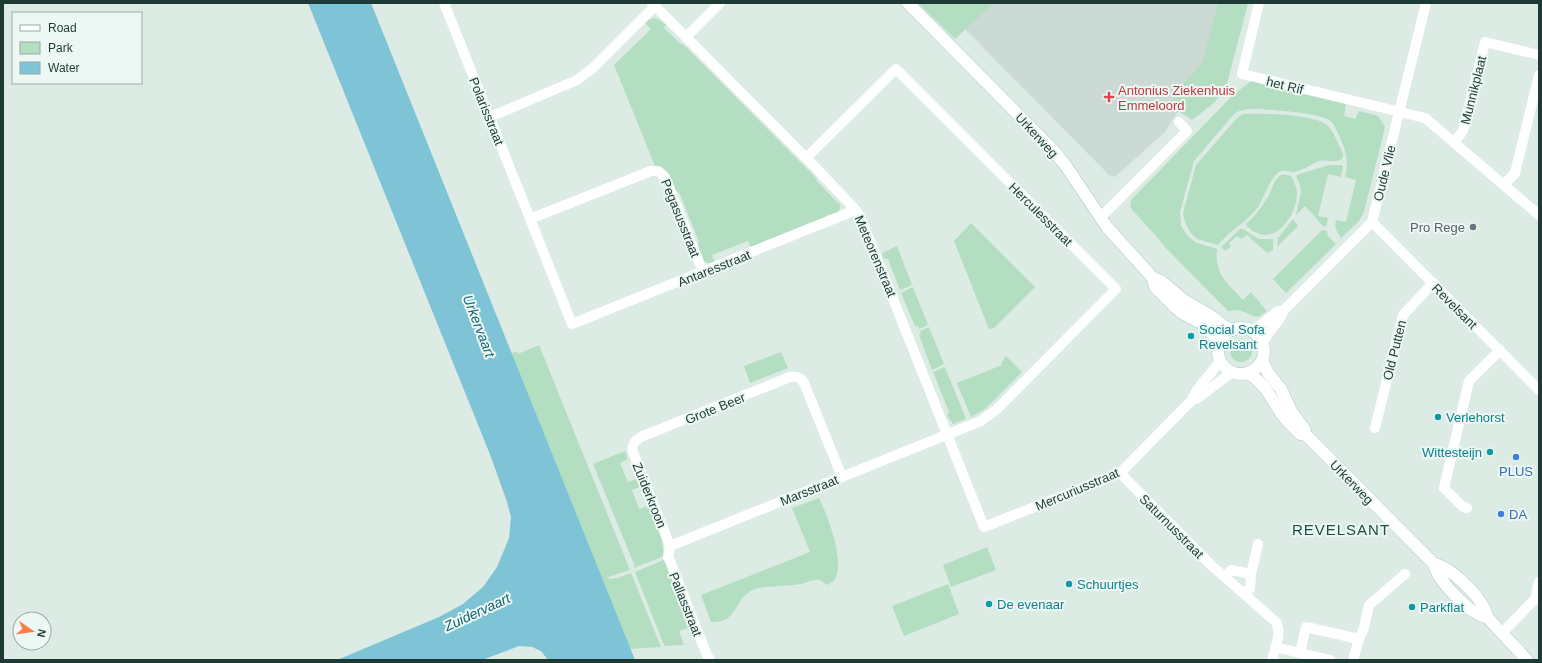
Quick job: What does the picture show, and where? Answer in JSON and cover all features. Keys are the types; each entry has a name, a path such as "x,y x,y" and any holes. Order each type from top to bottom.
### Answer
{"main road":[{"name":"Urkerweg","path":"908,3 1054,151 1066,166 1100,218 1122,245 1153,278 1161,281 1185,301 1211,316 1222,326 1232,330"},
{"name":"Urkerweg","path":"1153,278 1155,287 1175,307 1182,313 1203,324 1220,343"},
{"path":"1241,328 1250,330 1258,336 1263,344 1264,353 1262,361 1256,368 1248,373 1240,374 1232,372 1225,367 1220,360 1218,351 1220,343 1225,335 1232,330 1241,328"},
{"name":"Urkerweg","path":"1262,361 1268,373 1280,389 1291,411 1306,428 1305,434"},
{"name":"Urkerweg","path":"1248,373 1266,388 1285,419 1300,434 1305,434 1434,564 1440,565 1454,574 1475,595 1486,611 1487,617 1527,660"}],"street":[{"name":"Polarisstraat","path":"444,3 572,324"},
{"path":"686,37 720,3"},
{"name":"het Rif","path":"1259,3 1242,74 1399,112"},
{"name":"Oude Vlie","path":"1372,222 1426,3"},
{"path":"490,117 577,80 594,67 654,5"},
{"name":"Meteorenstraat","path":"654,5 856,210 864,225 984,527 1008,518"},
{"name":"Munnikplaat","path":"1454,142 1463,130 1485,42 1539,55"},
{"name":"Herculesstraat","path":"806,158 896,69 1116,290 993,412 978,422 948,435"},
{"path":"1504,185 1515,173 1539,75"},
{"name":"Munnikplaat","path":"1399,112 1406,112 1425,118 1539,215"},
{"path":"1100,218 1187,131 1179,122"},
{"name":"Pegasusstraat","path":"530,219 653,171 660,172 665,177 703,272"},
{"name":"Antaresstraat","path":"572,324 856,210"},
{"path":"1263,344 1267,334 1282,316 1283,311 1372,222"},
{"name":"Revelsant","path":"1372,222 1539,390"},
{"name":"Old Putten","path":"1375,428 1403,315 1433,283"},
{"path":"1250,330 1258,327 1278,311 1283,311"},
{"path":"1468,508 1462,506 1444,488 1469,381 1500,350"},
{"name":"Mercuriusstraat","path":"1008,518 1120,473 1192,400 1194,394 1211,374 1220,360"},
{"name":"Mercuriusstraat","path":"1192,400 1198,398 1232,372"},
{"name":"Grote Beer","path":"632,444 643,436 790,377 799,378 805,386 842,477"},
{"name":"Marsstraat","path":"670,546 948,435"},
{"name":"Zuiderkroon","path":"632,444 634,456 670,546"},
{"name":"Saturnusstraat","path":"1120,473 1211,565 1277,624 1278,634 1272,660"},
{"path":"1245,594 1250,588 1251,574 1258,544"},
{"name":"Pallasstraat","path":"670,546 668,556 710,660"},
{"path":"1225,577 1231,570 1251,574"},
{"path":"1353,660 1364,628 1369,605 1405,574"},
{"path":"1502,633 1535,599 1539,582"},
{"path":"1300,653 1306,627 1359,639"},
{"path":"1275,647 1330,660"}],"shaded area":[{"name":"Antonius Ziekenhuis Emmeloord","path":"986,3 1223,3 1208,63 1165,132 1115,177 1109,175 961,25"}],"green space":[{"path":"918,3 993,3 955,39"},
{"path":"1218,3 1248,3 1227,84 1215,102 1192,120 1178,111 1173,96 1203,62"},
{"path":"654,18 660,20 666,25 664,28 682,45 683,44 817,179 816,180 838,203 840,203 838,212 830,217 829,214 827,215 828,217 751,248 748,241 712,255 715,263 707,263 703,261 697,249 699,242 679,192 673,190 665,171 659,166 655,166 614,65 651,29 645,23"},
{"path":"1251,81 1346,104 1344,116 1355,119 1359,111 1378,116 1385,127 1364,212 1359,221 1341,238 1337,232 1335,223 1336,220 1346,222 1356,180 1345,177 1347,159 1345,150 1341,139 1329,120 1315,115 1292,112 1260,109 1241,110 1235,113 1194,161 1180,212 1181,226 1187,235 1195,242 1217,249 1218,266 1227,283 1243,300 1251,292 1267,311 1256,317 1239,310 1228,311 1164,246 1130,207 1131,200 1232,96"},
{"path":"1243,114 1288,115 1322,122 1328,126 1332,132 1343,154 1343,158 1337,161 1319,161 1304,169 1293,172 1281,171 1277,173 1254,212 1218,245 1197,239 1190,232 1185,222 1183,213 1196,165 1237,118"},
{"path":"1330,165 1343,165 1341,177 1328,174 1318,216 1328,218 1326,227 1323,226 1305,206 1296,215 1301,192 1296,176"},
{"path":"1282,174 1291,176 1296,187 1297,194 1294,210 1290,218 1278,231 1263,235 1255,232 1246,224 1262,205 1276,180"},
{"path":"1293,219 1298,226 1277,247 1278,238"},
{"path":"971,223 1035,287 994,328 989,329 954,241"},
{"path":"1240,229 1243,229 1259,239 1273,239 1273,250 1267,253 1247,235 1241,239 1237,236 1229,243 1231,247 1225,251 1221,247"},
{"path":"1322,230 1327,231 1328,236 1336,244 1286,293 1273,279"},
{"path":"897,246 912,285 900,290 888,259 883,258 882,253"},
{"path":"913,287 928,325 919,329 918,326 915,326 901,293"},
{"path":"929,327 944,364 932,370 919,335 921,334 920,331"},
{"path":"1241,340 1249,343 1252,351 1249,359 1241,362 1233,359 1230,351 1233,343"},
{"path":"539,345 630,570 608,577 609,579 618,578 631,573 661,647 630,649 511,354 517,351 518,354"},
{"path":"781,352 788,368 750,383 744,366"},
{"path":"1006,356 1022,372 985,409 971,417 957,383 1002,365 1001,363"},
{"path":"945,367 966,419 953,424 947,416 949,412 933,372"},
{"path":"625,451 628,459 620,463 628,482 639,478 642,486 632,490 639,509 650,505 661,535 664,556 634,568 634,564 593,464"},
{"path":"819,498 830,525 838,556 837,574 835,579 827,585 820,580 817,580 801,584 755,589 743,598 732,614 727,618 720,621 711,622 701,595 810,552 792,508"},
{"path":"987,547 996,570 951,587 943,565"},
{"path":"664,560 685,612 682,613 688,628 679,631 684,645 664,645 635,572"},
{"path":"948,584 959,614 904,636 892,606"}],"water":[{"path":"308,3 371,3 635,660 548,660 541,651 532,647 519,646 482,660 337,660 439,617 463,604 483,587 497,567 509,538 511,517 491,457"}],"place":[{"name":"Antonius Ziekenhuis Emmeloord","path":"1109,97"},
{"name":"Pro Rege","path":"1473,227"},
{"name":"Social Sofa Revelsant","path":"1191,336"},
{"name":"Verlehorst","path":"1438,417"},
{"name":"Wittesteijn","path":"1490,452"},
{"name":"PLUS","path":"1516,457"},
{"name":"DA","path":"1501,514"},
{"name":"Schuurtjes","path":"1069,584"},
{"name":"De evenaar","path":"989,604"},
{"name":"Parkflat","path":"1412,607"}],"district":[{"name":"REVELSANT","path":"1341,530"}],"water label":[{"name":"Urkervaart","path":"479,326"},
{"name":"Zuidervaart","path":"477,612"}]}
